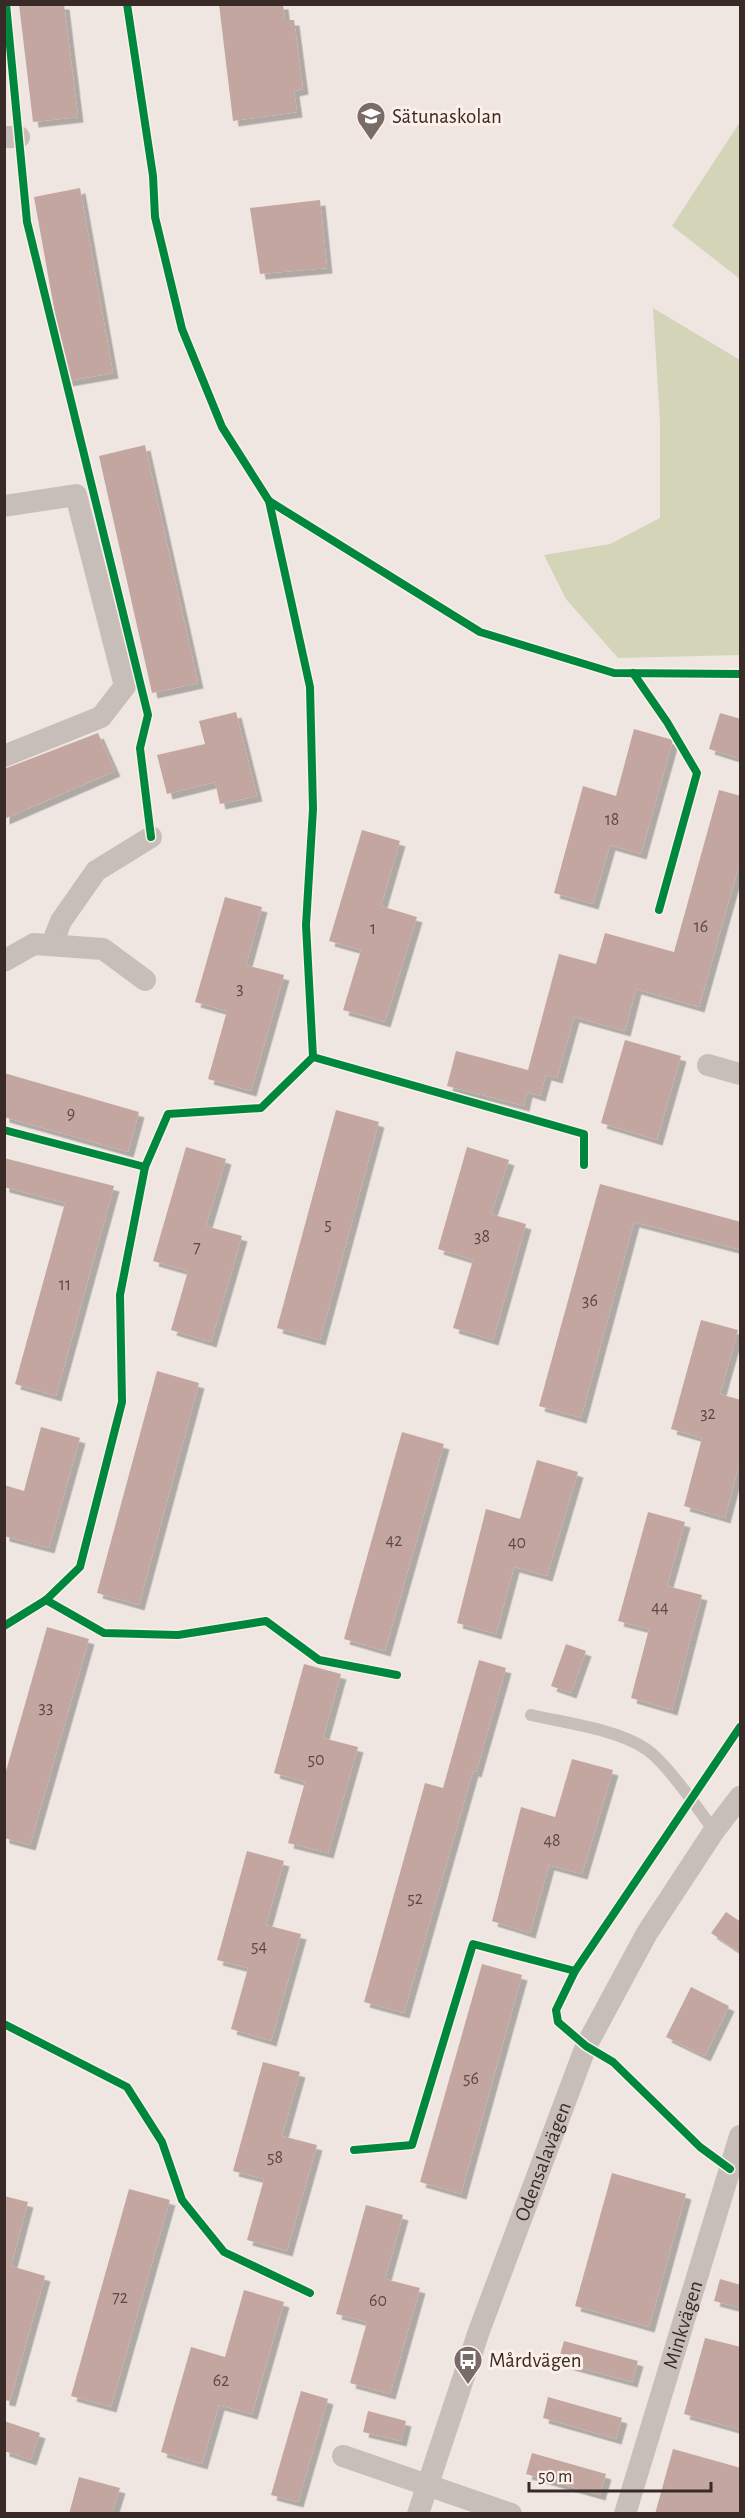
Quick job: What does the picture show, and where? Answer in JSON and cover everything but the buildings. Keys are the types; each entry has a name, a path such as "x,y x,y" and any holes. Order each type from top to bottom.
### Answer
{"street":[{"path":"4,506 76,495 125,686 101,717 4,756"},
{"path":"52,944 61,921 96,871 151,837"},
{"path":"4,961 34,944 103,949 145,980"},
{"path":"708,1065 741,1074"},
{"name":"Odensalavägen","path":"418,2514 426,2483 478,2331 586,2046 647,1933 714,1831 741,1797"},
{"name":"Minkvägen","path":"625,2514 741,2136"},
{"path":"343,2456 511,2514"}],"lane":[{"path":"531,1715 598,1731 631,1741 648,1750 714,1831"}],"green space":[{"path":"740,122 740,279 672,226"},
{"path":"653,308 740,360 740,655 618,658 566,599 544,555 610,544 660,518 660,422"}],"cycle path":[{"path":"6,4 27,222 148,715 140,748 151,837"},
{"path":"4,1626 46,1600 80,1567 122,1402 120,1295 145,1167 168,1114 261,1108 313,1057 306,925 313,809 310,687 269,501 222,427 182,329 155,217 153,176 127,4"},
{"path":"269,501 480,632 614,673 740,674"},
{"path":"633,673 667,722 697,773 659,910"},
{"path":"313,1057 584,1134 584,1165"},
{"path":"4,1130 145,1167"},
{"path":"46,1600 104,1633 178,1635 266,1621 319,1660 397,1675"},
{"path":"575,1971 740,1727"},
{"path":"354,2150 412,2145 473,1944 575,1971 556,2010 558,2022 586,2046 613,2062 700,2147 730,2169"},
{"path":"4,2024 127,2087 162,2142 182,2200 224,2252 310,2293"}],"place":[{"name":"Sätunaskolan","path":"371,142"},
{"name":"Mårdvägen","path":"468,2386"}]}
